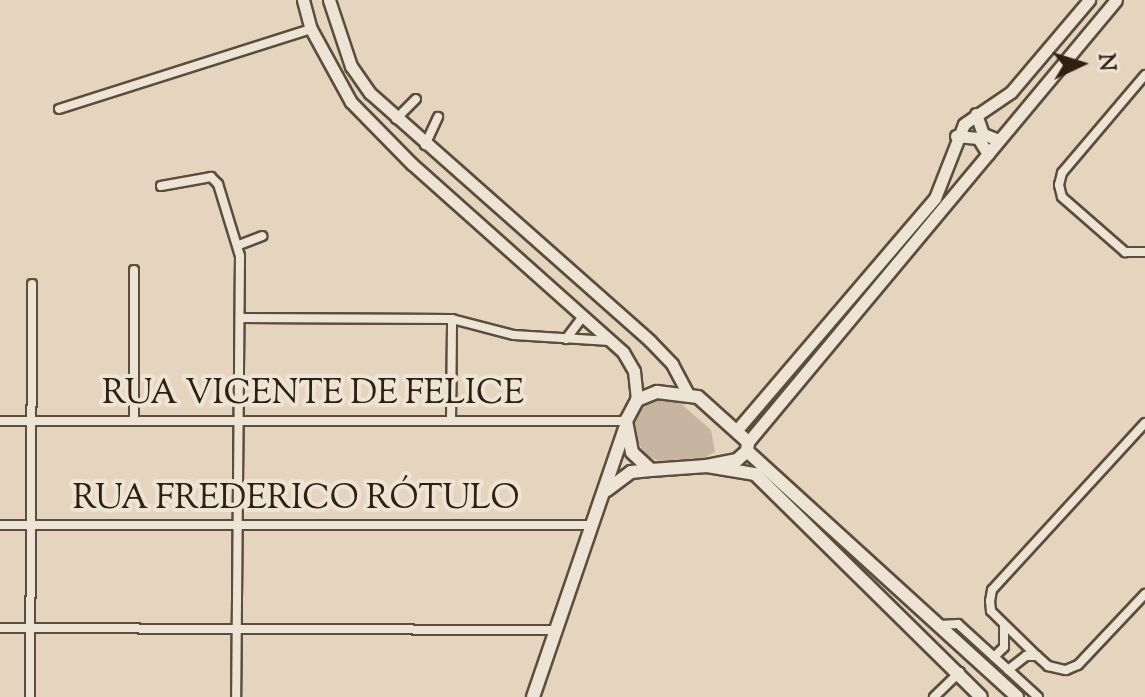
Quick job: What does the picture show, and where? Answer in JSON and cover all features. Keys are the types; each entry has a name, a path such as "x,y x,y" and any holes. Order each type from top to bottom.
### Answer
{"main road":[{"path":"533,697 607,490 626,423 637,400 657,392 698,397 1017,697"},
{"path":"626,423 632,452 651,470"},
{"path":"607,490 631,472 707,466 737,460 748,446"},
{"path":"707,466 755,474 961,672 981,697"}],"street":[{"path":"303,0 311,29 351,102 376,129 610,341 634,371 637,400"},
{"path":"329,0 351,66 396,119 650,341 672,364 688,394"},
{"path":"736,431 935,198 956,136 976,114 1011,92 1089,0"},
{"path":"748,446 1116,0"},
{"path":"59,109 311,29"},
{"path":"1143,252 1125,252 1062,197 1059,185 1062,173 1145,75"},
{"path":"396,119 416,99"},
{"path":"976,114 983,134 999,140"},
{"path":"425,145 438,117"},
{"path":"956,136 978,138 988,154"},
{"path":"161,186 211,177 218,184 239,245 241,318 236,697"},
{"path":"239,245 262,236"},
{"path":"134,270 134,421"},
{"path":"30,697 32,284"},
{"path":"241,318 452,319 514,335 610,341"},
{"path":"566,339 582,318"},
{"path":"451,421 452,319"},
{"name":"RUA VICENTE DE FELICE","path":"0,421 626,423"},
{"path":"1145,423 992,590 991,611 1037,656 1056,670 1078,665 1145,594"},
{"name":"RUA FREDERICO RÓTULO","path":"0,525 237,528 593,525"},
{"path":"994,657 1004,647 1001,623"},
{"path":"937,625 958,624 1038,697"},
{"path":"0,628 556,630"},
{"path":"1008,670 1026,656 1037,656"},
{"path":"937,695 961,672"}],"shaded area":[{"path":"659,399 678,401 711,430 715,452 702,459 665,463 646,456 635,437 635,419 644,406"}]}
